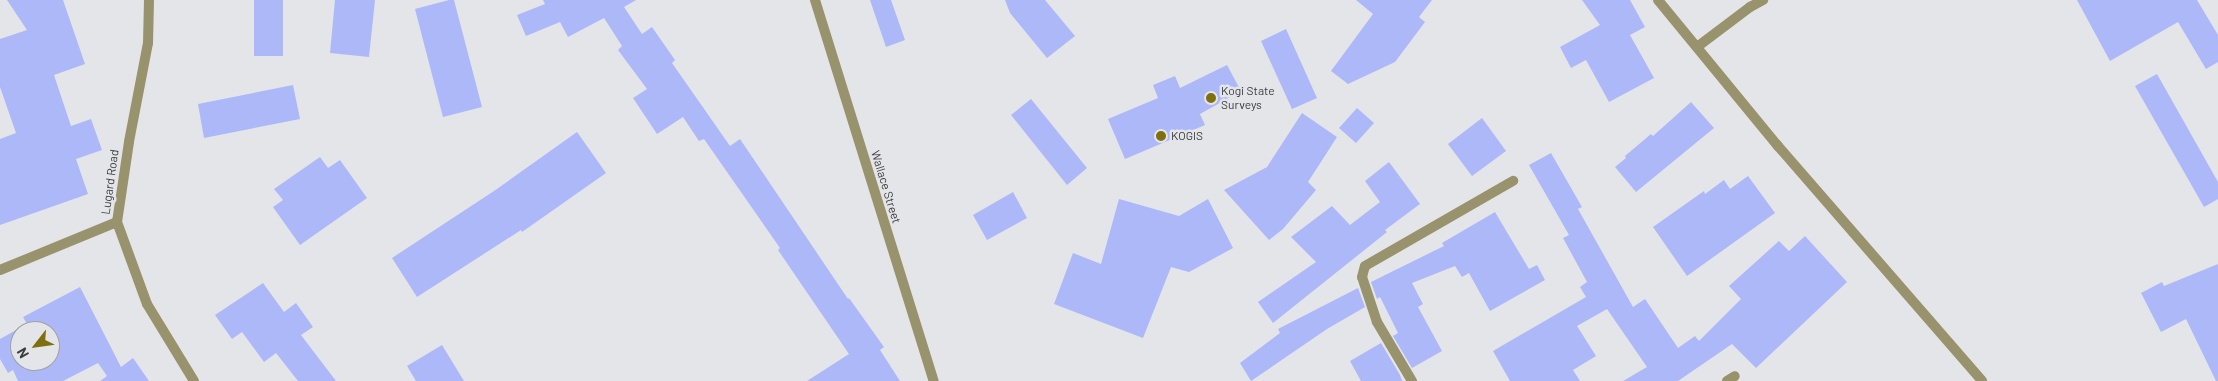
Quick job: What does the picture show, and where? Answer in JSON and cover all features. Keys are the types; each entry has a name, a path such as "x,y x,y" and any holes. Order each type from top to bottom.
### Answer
{"street":[{"name":"Lugard Road","path":"149,0 148,43 129,142 117,222 147,304 181,364 194,381"},
{"name":"Wallace Street","path":"815,0 934,381"},
{"path":"1658,0 1778,146 1982,381"},
{"path":"1697,47 1750,7 1763,0"},
{"path":"1412,381 1377,322 1362,277 1365,266 1513,181"},
{"path":"0,270 117,222"}],"building":[{"path":"7,0 63,0 85,64 54,75 71,126 91,119 102,150 76,159 88,194 0,225 0,139 16,133 0,87 0,39 27,30"},
{"path":"254,0 283,0 283,56 254,56"},
{"path":"335,0 375,0 369,57 330,53"},
{"path":"454,0 482,107 443,117 415,9"},
{"path":"543,0 636,0 624,7 642,34 652,27 675,60 672,63 730,146 740,139 848,299 884,347 880,350 900,381 807,381 849,354 778,250 780,248 704,139 699,141 683,117 657,134 633,98 647,89 618,50 622,46 604,18 568,37 560,22 526,36 517,15 545,4"},
{"path":"870,0 891,0 905,40 886,47"},
{"path":"1005,0 1045,0 1075,36 1047,58 1010,13"},
{"path":"1356,0 1432,0 1419,17 1425,22 1395,62 1348,84 1331,71 1373,14"},
{"path":"1582,0 1630,0 1645,27 1630,35 1654,78 1609,102 1586,60 1571,68 1560,47 1600,25"},
{"path":"2077,0 2197,0 2218,35 2218,62 2206,69 2178,22 2110,61"},
{"path":"1286,29 1317,98 1292,109 1261,41"},
{"path":"1227,65 1241,91 1200,114 1205,125 1125,159 1108,119 1158,98 1153,85 1175,76 1180,88"},
{"path":"2157,74 2218,182 2218,199 2204,207 2135,86"},
{"path":"293,85 300,119 204,138 198,104"},
{"path":"1031,99 1087,168 1067,185 1011,115"},
{"path":"1691,102 1714,128 1636,192 1615,167 1626,158 1625,156 1651,134 1653,136"},
{"path":"1357,108 1374,123 1356,143 1339,128"},
{"path":"1302,113 1337,137 1308,182 1316,190 1283,229 1269,240 1224,190 1267,167"},
{"path":"1482,118 1506,151 1472,176 1448,144"},
{"path":"577,132 606,173 522,232 521,230 417,297 392,258 494,191"},
{"path":"1551,153 1582,207 1578,209 1633,307 1645,299 1678,348 1695,336 1699,341 1741,299 1729,286 1779,241 1789,251 1805,236 1847,282 1756,368 1732,344 1678,381 1623,381 1647,367 1607,309 1577,326 1596,356 1573,370 1580,381 1510,381 1493,351 1586,297 1580,287 1587,282 1563,238 1569,235 1529,165"},
{"path":"320,157 328,168 340,160 367,198 300,245 273,207 283,200 274,189"},
{"path":"1389,162 1420,204 1385,230 1387,232 1273,323 1258,302 1316,262 1291,237 1332,206 1350,225 1380,202 1365,181"},
{"path":"1748,176 1775,213 1687,276 1653,227 1704,191 1705,194 1724,180 1730,189"},
{"path":"1013,192 1027,218 987,240 973,215"},
{"path":"1119,199 1179,216 1208,199 1233,248 1189,272 1171,267 1143,338 1054,304 1073,253 1101,264"},
{"path":"1495,212 1529,269 1537,265 1545,280 1490,311 1469,273 1462,277 1455,266 1412,283 1423,304 1418,307 1442,351 1412,368 1393,336 1398,333 1380,297 1377,299 1371,282 1444,246 1442,243"},
{"path":"2218,264 2218,381 2216,381 2186,319 2161,332 2141,293 2162,282 2164,286"},
{"path":"263,283 284,312 296,303 313,327 301,335 336,381 298,381 276,353 264,362 242,332 232,339 215,315"},
{"path":"80,287 121,367 133,358 149,381 100,381 107,376 98,363 63,381 18,381 13,371 60,371 60,321 25,321 23,317"},
{"path":"1358,288 1365,307 1327,329 1251,381 1240,363 1280,333 1278,329"},
{"path":"10,333 11,371 8,373 0,359 0,339"},
{"path":"1381,343 1402,381 1361,381 1350,361"},
{"path":"442,345 464,381 416,381 407,366"}],"place":[{"name":"Kogi State Surveys","path":"1211,98"},
{"name":"KOGIS","path":"1161,136"}]}
